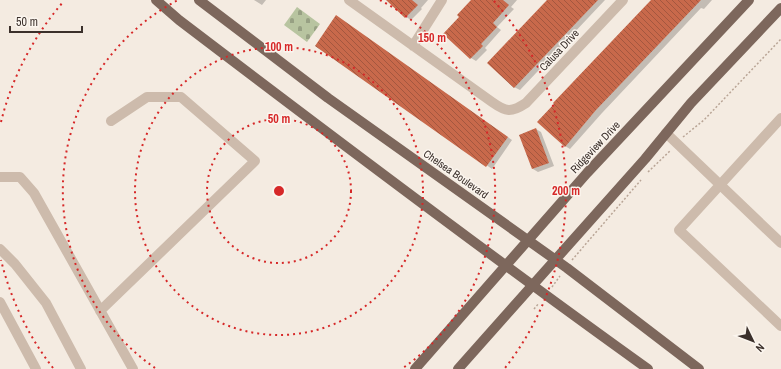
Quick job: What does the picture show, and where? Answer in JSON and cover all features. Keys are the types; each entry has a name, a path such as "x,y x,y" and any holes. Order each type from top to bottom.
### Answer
{"main road":[{"path":"156,0 179,20 339,142 648,369"},
{"name":"Chelsea Boulevard","path":"199,0 333,102 567,268 699,369"},
{"name":"Ridgeview Drive","path":"415,369 587,173 749,0"},
{"path":"458,369 646,159 691,103 781,8"}],"street":[{"path":"349,0 413,46 442,0"},
{"name":"Calusa Drive","path":"413,46 501,108 509,111 526,103 623,0"},
{"path":"100,311 255,161 180,97 147,97 111,121"},
{"path":"781,118 679,230 781,326"},
{"path":"666,133 781,243"},
{"path":"0,177 20,177 34,192 132,369"},
{"path":"0,249 15,264 46,303 81,369"},
{"path":"0,302 36,369"}],"path":[{"path":"646,173 686,134 704,120 781,39"},
{"path":"534,309 575,256 642,179"}],"green space":[{"path":"297,7 320,24 307,42 284,25"}],"building":[{"path":"386,0 412,0 418,5 405,18"},
{"path":"471,0 503,0 509,5 493,23 497,27 481,44 483,46 470,59 443,34 459,17 457,15"},
{"path":"547,0 598,0 514,88 487,63"},
{"path":"651,0 701,0 596,110 565,147 537,122 554,104 553,103"},
{"path":"336,15 508,137 486,167 315,46"},
{"path":"536,128 549,163 532,169 519,135"}]}
